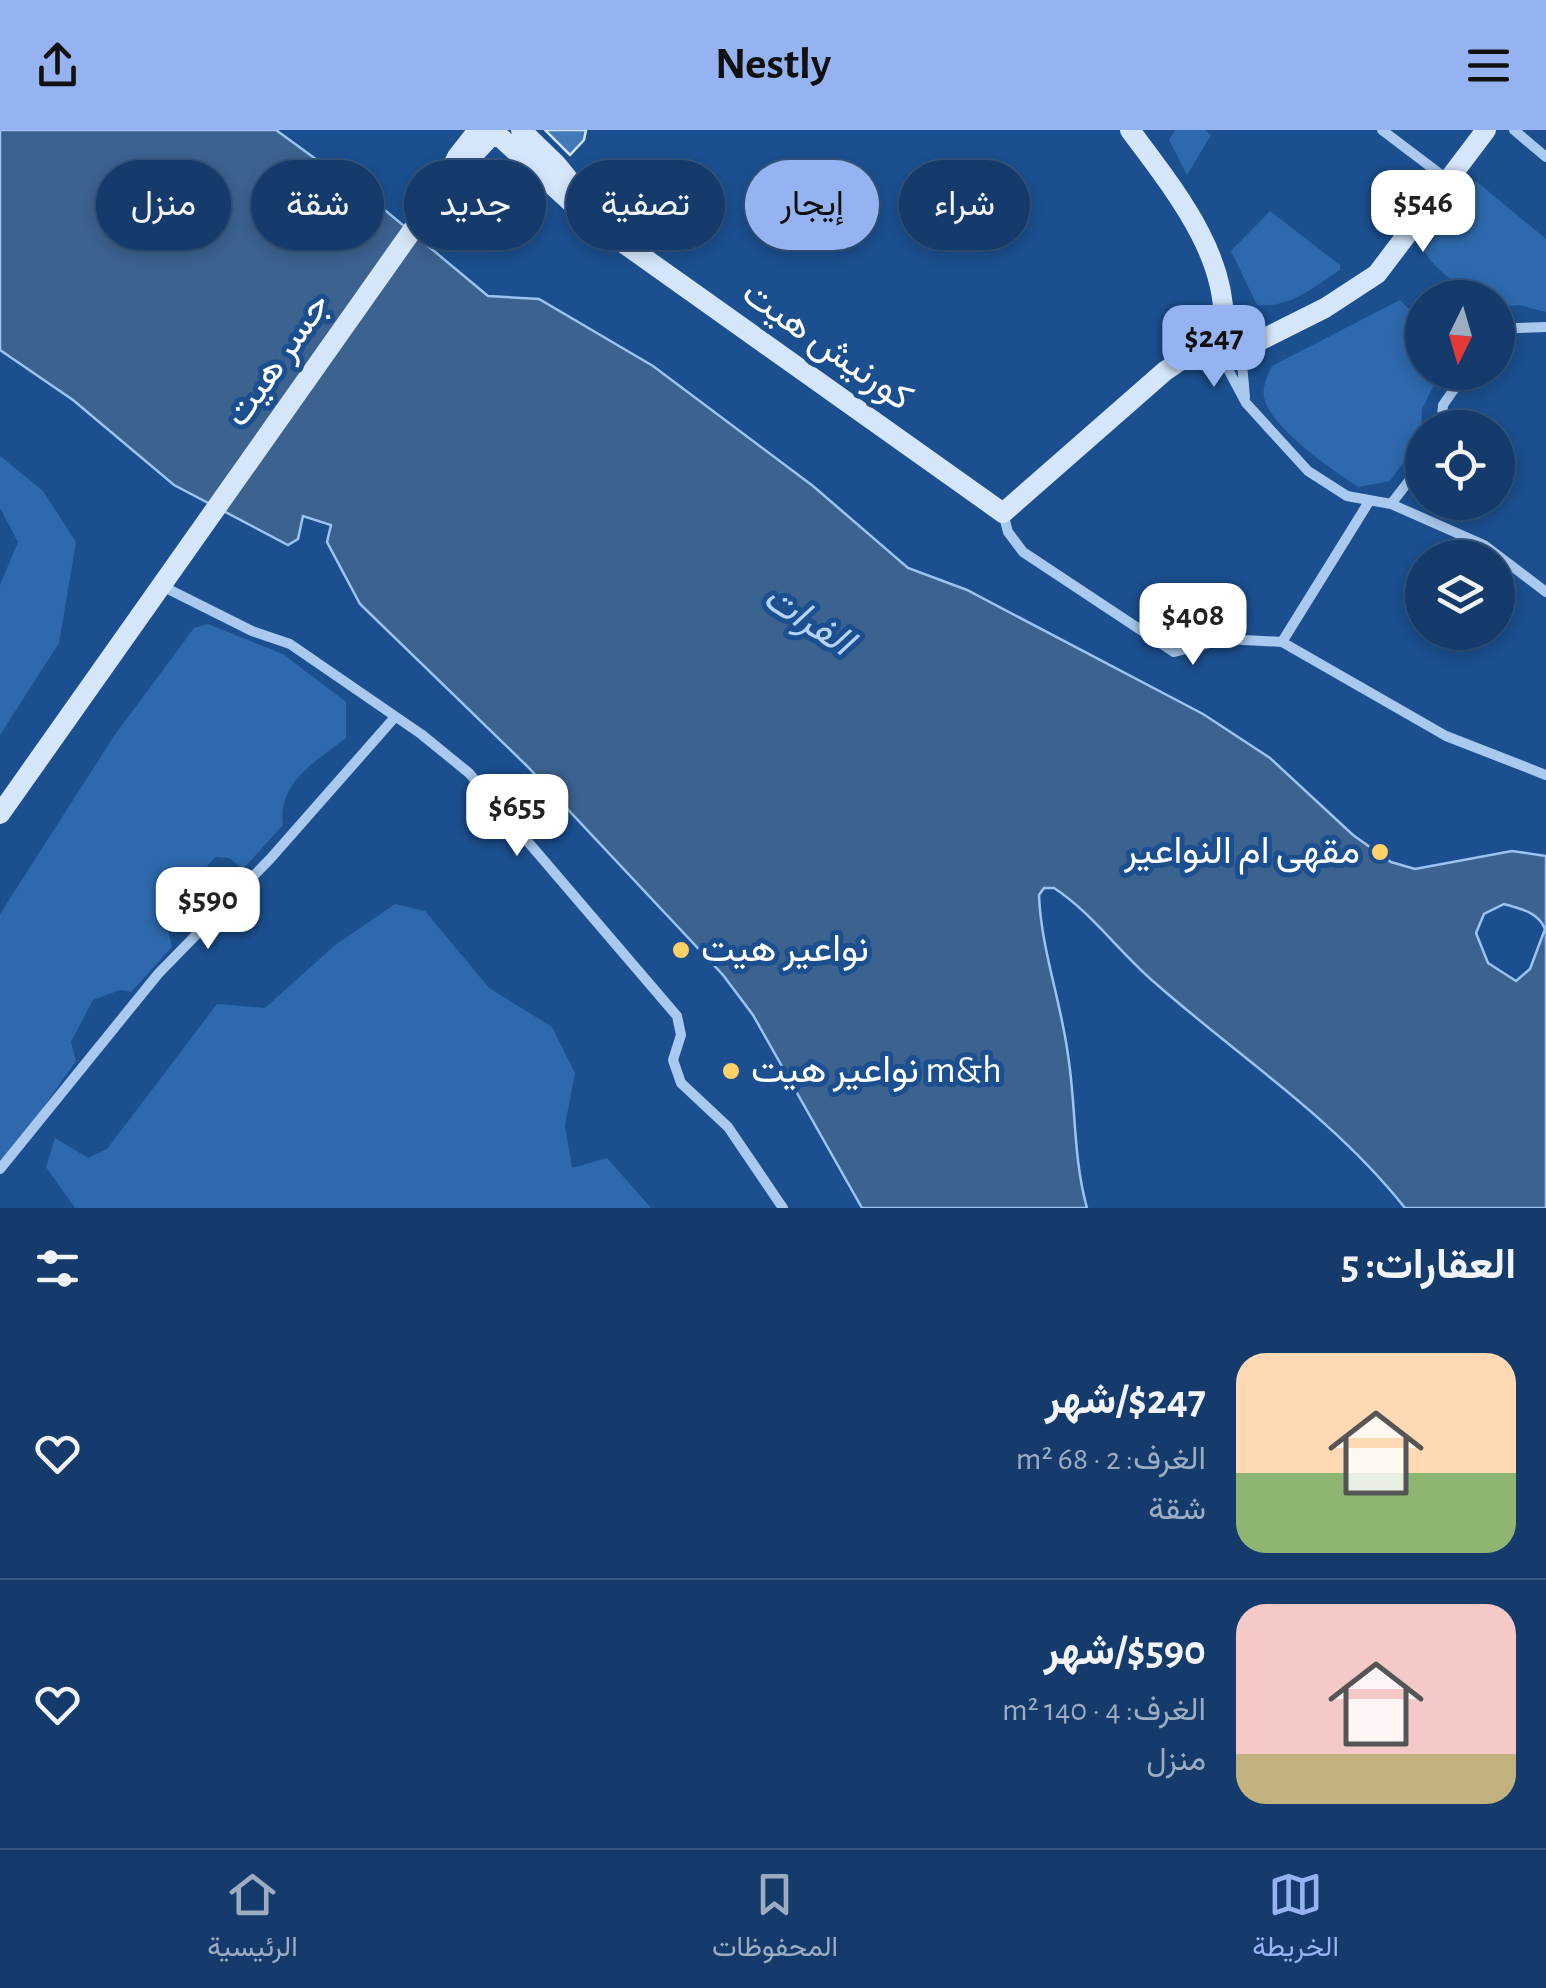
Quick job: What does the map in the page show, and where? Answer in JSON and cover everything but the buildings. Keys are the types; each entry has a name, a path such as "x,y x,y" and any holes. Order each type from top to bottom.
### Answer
{"street":[{"path":"456,160 478,130"},
{"name":"كورنيش هيت","path":"521,130 566,175"},
{"path":"1382,130 1448,180"},
{"path":"1486,130 1377,274 1308,315 1166,371 1003,513 1008,532 1023,552 1167,651 1226,639 1282,642 1446,736 1546,775"},
{"path":"1514,130 1546,157"},
{"path":"1141,134 1215,267 1246,403 1308,471 1347,496 1391,504 1484,545 1546,592"},
{"name":"كورنيش هيت","path":"469,160 488,140 500,136 525,160"},
{"name":"كورنيش هيت","path":"546,181 566,200"},
{"name":"جسر هيت","path":"0,814 404,242"},
{"name":"كورنيش هيت","path":"632,250 1003,513"},
{"path":"1515,329 1546,327"},
{"path":"1230,343 1246,403"},
{"path":"1391,504 1405,486"},
{"path":"1282,642 1370,500"},
{"path":"167,578 252,631 290,644 469,774 677,1016 681,1035 673,1060 681,1083 728,1127 784,1208"},
{"path":"0,1169 158,974 270,859 395,717"}],"shaded area":[{"path":"1175,130 1205,130 1211,135 1187,175 1169,140"},
{"path":"1476,181 1546,239 1546,312 1515,305 1515,280 1452,280 1424,251"},
{"path":"1270,211 1340,265 1340,270 1291,300 1257,305 1231,251"},
{"path":"1400,300 1405,305 1405,390 1432,390 1422,410 1405,410 1405,460 1390,481 1358,487 1290,435 1264,397 1272,366"},
{"path":"0,456 43,491 76,542 59,643 0,735 0,585 18,542 0,508"},
{"path":"208,624 283,654 346,702 346,738 292,785 283,810 283,825 243,869 229,858 215,857 165,917 172,947 131,992 120,990 93,1000 71,1042 76,1061 0,1169 0,914 114,736 194,628"},
{"path":"395,904 425,911 489,988 552,1027 575,1073 565,1125 572,1168 607,1158 651,1208 75,1208 46,1167 55,1138 88,1158 107,1149 217,1004 265,1008 334,946"}],"water":[{"name":"الفرات","path":"0,130 276,130 317,160 251,160 251,250 384,250 384,209 404,226 404,250 433,250 488,296 539,299 653,366 813,486 908,568 967,590 1203,714 1270,758 1353,835 1391,862 1415,869 1512,851 1546,856 1546,1208 1405,1208 1317,1117 1154,982 1068,898 1054,888 1044,888 1039,895 1041,915 1065,1035 1079,1170 1087,1208 862,1208 753,1015 723,975 527,766 360,604 327,542 331,525 303,516 298,539 288,545 174,485 73,400 0,350","holes":["1504,904 1523,910 1545,929 1530,969 1516,981 1488,963 1476,933 1484,914"]}],"place":[{"name":"مقهى ام النواعير","path":"1380,852"},
{"name":"نواعير هيت","path":"681,950"},
{"name":"نواعير هيت m&h","path":"731,1071"}]}
